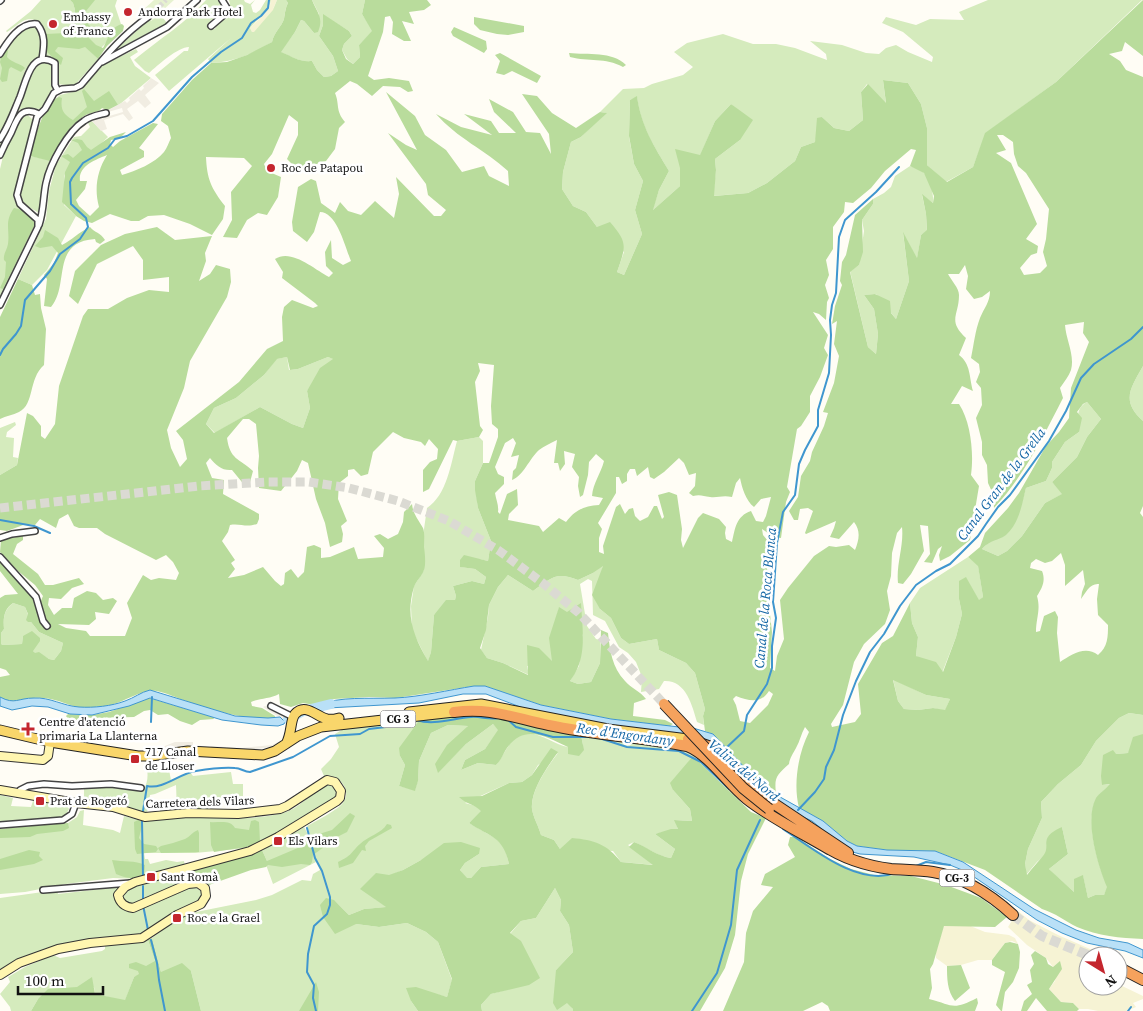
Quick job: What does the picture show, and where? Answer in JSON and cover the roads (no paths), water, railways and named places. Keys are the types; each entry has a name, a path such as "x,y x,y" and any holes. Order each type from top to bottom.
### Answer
{"highway":[{"name":"CG-3","path":"664,704 743,788 769,809 829,849 853,861 891,869 932,872 956,878 989,895 1013,915"},
{"name":"CG 3","path":"454,709 489,710 549,725 687,746 703,756 734,788 753,804 829,849"},
{"name":"CG 3","path":"688,739 712,747 756,791 831,842 859,858 891,869"},
{"path":"1128,972 1143,980"}],"main road":[{"name":"CG 3","path":"313,713 327,719 341,721 396,719 481,704 598,727 688,739"},
{"path":"0,730 50,742 144,756 188,751 262,755 275,751 284,746 309,731 316,719 313,713 302,709 293,718 290,736 284,746"},
{"path":"293,718 295,728 301,732 341,721"}],"street":[{"path":"98,64 167,27 197,0"},
{"path":"211,26 226,12 227,8 222,0"},
{"path":"38,227 38,220 20,204 17,196 36,121 52,96 58,91 78,87 116,42 148,17"},
{"path":"0,54 21,28 28,24 37,24 42,31 42,59 30,69 12,118 0,139"},
{"path":"42,59 55,63 55,86 58,91"},
{"path":"0,156 18,116 29,111 40,114"},
{"path":"0,305 38,227 44,210 47,181 60,151 77,126 91,117 106,113"},
{"path":"0,538 12,534 36,531"},
{"path":"0,557 36,597 43,621 47,626"},
{"path":"271,706 293,718"},
{"path":"0,756 43,760 48,756 50,742"},
{"name":"Carretera dels Vilars","path":"0,790 76,803 114,806 144,817 188,813 238,814 280,809 327,780 335,782 340,788 341,795 337,801 265,844 250,850 129,884 118,895 119,900 129,908 143,905 194,883 202,885 206,892 206,896 201,904 177,915 142,938 73,946 30,958 0,975"},
{"path":"19,794 20,790 28,786 44,784 72,786 111,784 141,788"},
{"path":"0,825 66,819 74,812 76,803"},
{"path":"43,890 135,882"}],"water":[{"path":"474,686 485,686 541,705 611,719 679,727 686,735 586,722 531,711 486,694 463,694 419,703 328,708 321,711 315,705 345,699 414,696"},
{"path":"150,690 235,716 280,717 285,722 278,726 222,720 150,698 129,706 92,715 70,714 48,707 32,706 12,710 0,706 0,697 9,701 40,698 79,707 103,706 125,701"},
{"path":"693,728 713,734 747,770 773,793 823,821 847,841 857,846 887,850 935,851 963,862 1034,909 1076,930 1099,938 1128,943 1143,950 1143,958 1128,952 1128,946 1101,946 1087,943 1062,933 1037,920 967,872 950,865 914,857 860,854 849,851 812,821 786,809 702,739"}],"waterway":[{"path":"0,355 21,326 25,300 50,271 60,254 80,239 88,227 86,218 71,204 70,182 83,163 108,148 115,139 127,136 153,121 192,77 221,52 242,38 251,23 268,8 269,0"},
{"name":"Canal de la Roca Blanca","path":"726,748 744,731 747,715 767,684 772,668 772,646 776,618 773,602 777,543 783,512 795,495 799,464 818,426 818,410 829,373 830,320 836,293 839,237 845,220 876,192 899,167"},
{"name":"Canal Gran de la Grella","path":"798,810 824,779 826,767 834,750 843,715 856,681 870,652 884,634 900,606 916,585 950,564 978,536 1049,441 1066,411 1081,378 1094,364 1131,339 1143,327"},
{"path":"0,520 34,526 50,533"},
{"path":"151,722 152,697"},
{"name":"Valira del Nord","path":"288,719 303,711 331,704"},
{"name":"Rec d'Engordany","path":"417,720 430,722 471,717 498,718"},
{"name":"Rec d'Engordany","path":"143,811 147,786 159,786 190,772 221,768 235,768 250,772 293,757 330,736 360,734 369,729 403,725 412,720"},
{"name":"Rec d'Engordany","path":"508,720 516,727 553,737 592,737"},
{"name":"Rec d'Engordany","path":"599,738 627,747 679,751 701,762 729,789"},
{"path":"692,1011 717,973 731,925 737,870 760,820"},
{"path":"142,821 143,876"},
{"path":"307,828 315,858 322,871 330,897 327,914 314,926 308,954 307,972 314,985 313,998 316,1011"},
{"name":"Rec d'Engordany","path":"783,829 821,855 851,870 866,875 881,876 895,873"},
{"name":"Rec d'Engordany","path":"916,866 926,862 950,865"},
{"path":"143,886 143,900"},
{"path":"143,905 148,930"},
{"path":"151,940 165,1011"},
{"path":"1128,1011 1131,1007"}],"tunnel":[{"path":"148,17 166,0"},
{"path":"0,508 199,486 268,482 309,482 349,488 398,501 449,521 498,550 544,584 579,613 664,704"},
{"path":"1013,915 1042,936 1078,951"}],"place":[{"name":"Andorra Park Hotel","path":"128,12"},
{"name":"Embassy of France","path":"53,24"},
{"name":"Roc de Patapou","path":"271,168"},
{"name":"Centre d'atenció primaria La Llanterna","path":"28,729"},
{"name":"717 Canal de Lloser","path":"135,759"},
{"name":"Prat de Rogetó","path":"40,801"},
{"name":"Els Vilars","path":"278,841"},
{"name":"Sant Romà","path":"151,877"},
{"name":"Roc e la Grael","path":"177,918"}]}
